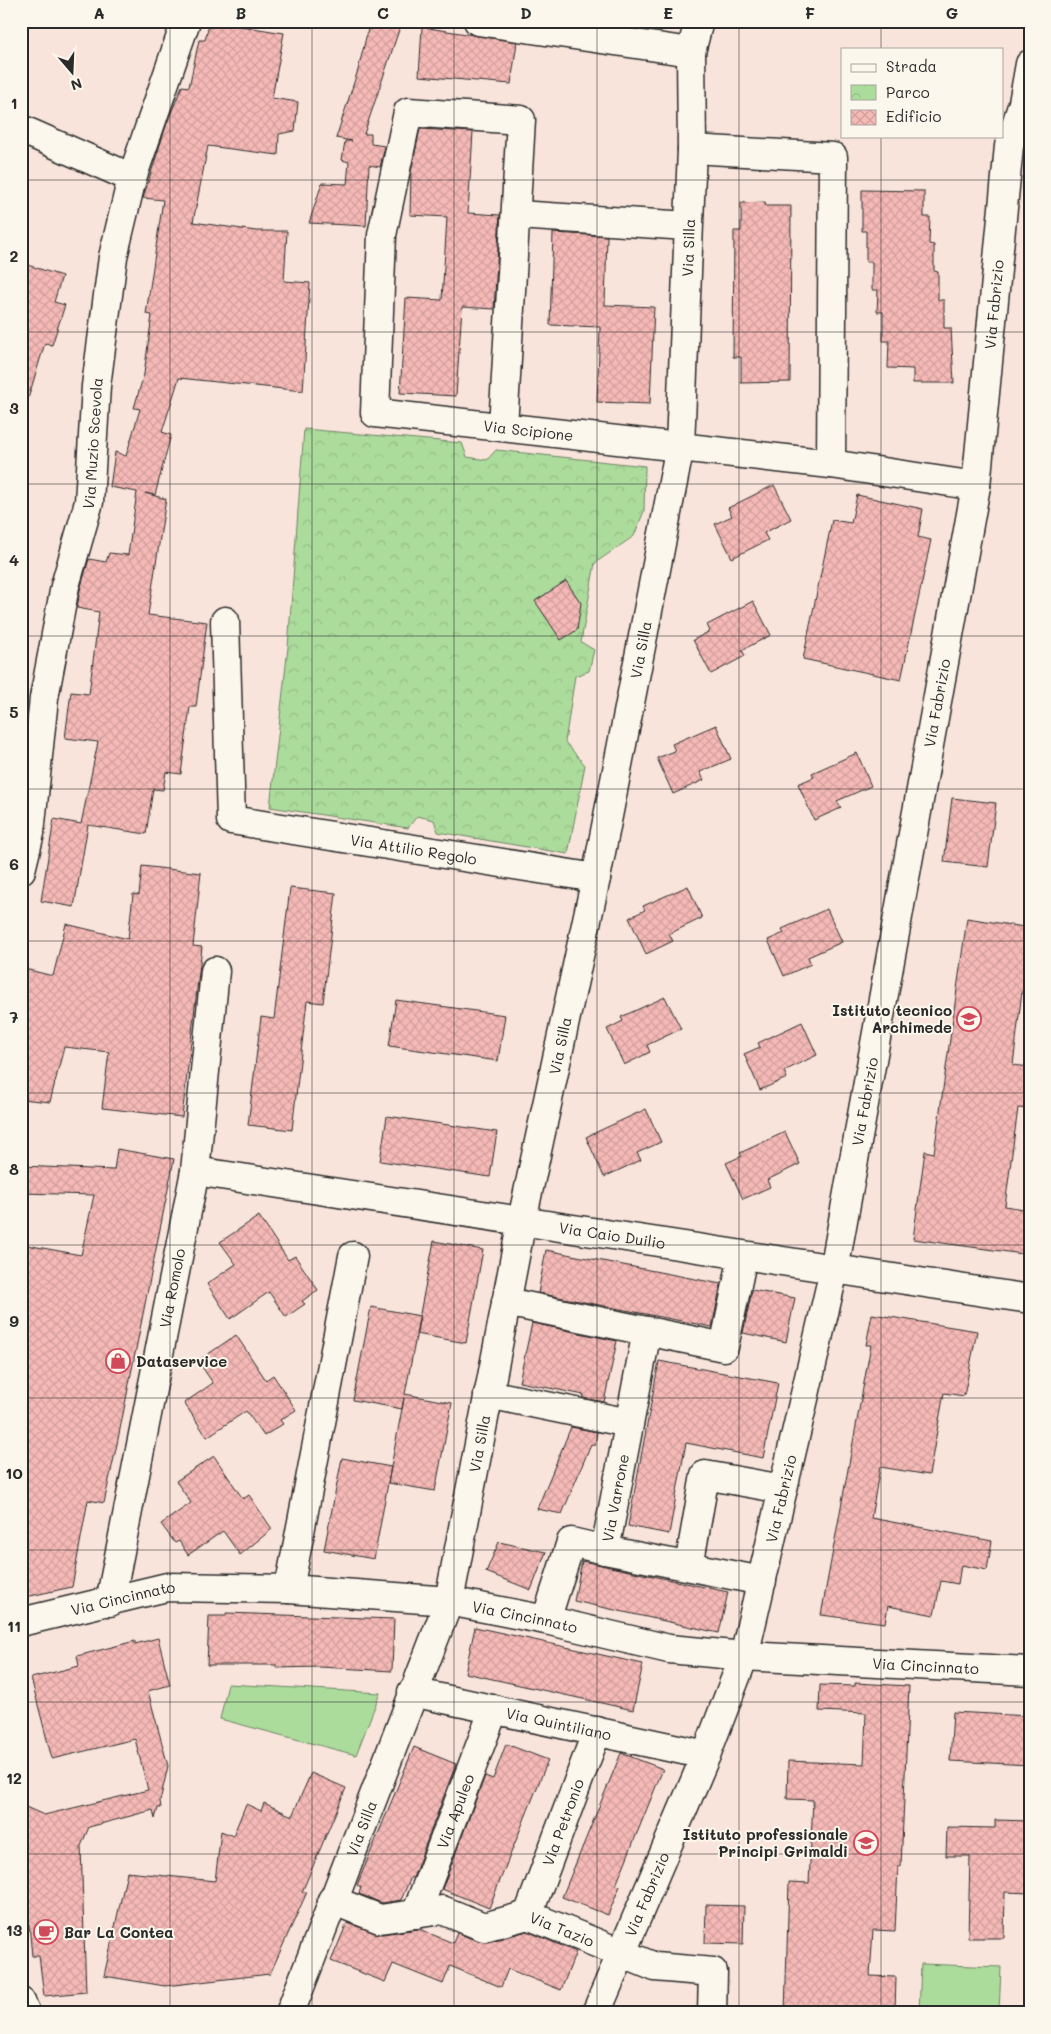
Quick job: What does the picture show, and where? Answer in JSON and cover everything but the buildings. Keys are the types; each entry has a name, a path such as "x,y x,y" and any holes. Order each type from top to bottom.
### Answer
{"street":[{"name":"Via Muzio Scevola","path":"21,870 30,833 44,698 65,586 89,502 97,377 113,257 132,178 186,21"},
{"path":"478,21 691,52"},
{"name":"Via Silla","path":"290,2013 448,1601 522,1220 596,878 680,446 692,149 691,52 699,21"},
{"name":"Via Fabrizio","path":"596,2013 706,1755 744,1656 834,1270 976,486 1009,146 1026,98 1030,64"},
{"name":"Via Scipione","path":"517,215 521,120 408,112 382,234 375,413 830,464 976,486"},
{"path":"21,129 132,178"},
{"path":"692,149 833,157 830,464"},
{"path":"503,427 517,215 688,226"},
{"name":"Via Attilio Regolo","path":"225,621 231,820 596,878"},
{"name":"Via Romolo","path":"110,1602 195,1171 215,971"},
{"name":"Via Caio Duilio","path":"195,1171 522,1220 834,1270 1030,1298"},
{"path":"289,1589 353,1256"},
{"path":"506,1302 724,1347 743,1256"},
{"name":"Via Varrone","path":"546,1620 572,1542 605,1550 647,1331"},
{"path":"488,1394 629,1423"},
{"path":"689,1566 705,1475 783,1489"},
{"path":"605,1550 762,1581"},
{"name":"Via Cincinnato","path":"21,1622 167,1587 289,1589 448,1601 546,1620 669,1649 744,1656 1030,1671"},
{"name":"Via Quintiliano","path":"412,1692 706,1755"},
{"name":"Via Apuleo","path":"416,1914 494,1709"},
{"name":"Via Petronio","path":"528,1915 597,1731"},
{"name":"Via Tazio","path":"332,1900 380,1919 442,1910 484,1928 528,1915 621,1951 655,1967 713,1972 712,2013"},
{"path":"21,2002 26,2013"}],"green space":[{"path":"304,429 462,443 467,457 487,460 496,450 645,466 644,511 634,536 595,563 581,642 594,650 589,671 575,676 565,742 585,765 568,854 438,832 434,820 417,816 408,828 270,807 288,647"},
{"path":"228,1684 380,1693 356,1755 220,1719"},
{"path":"921,1964 1001,1967 999,2013 919,2013"}],"place":[{"name":"Istituto tecnico Archimede","path":"969,1019"},
{"name":"Dataservice","path":"118,1361"},
{"name":"Istituto professionale Principi Grimaldi","path":"866,1843"},
{"name":"Bar La Contea","path":"46,1932"}]}
